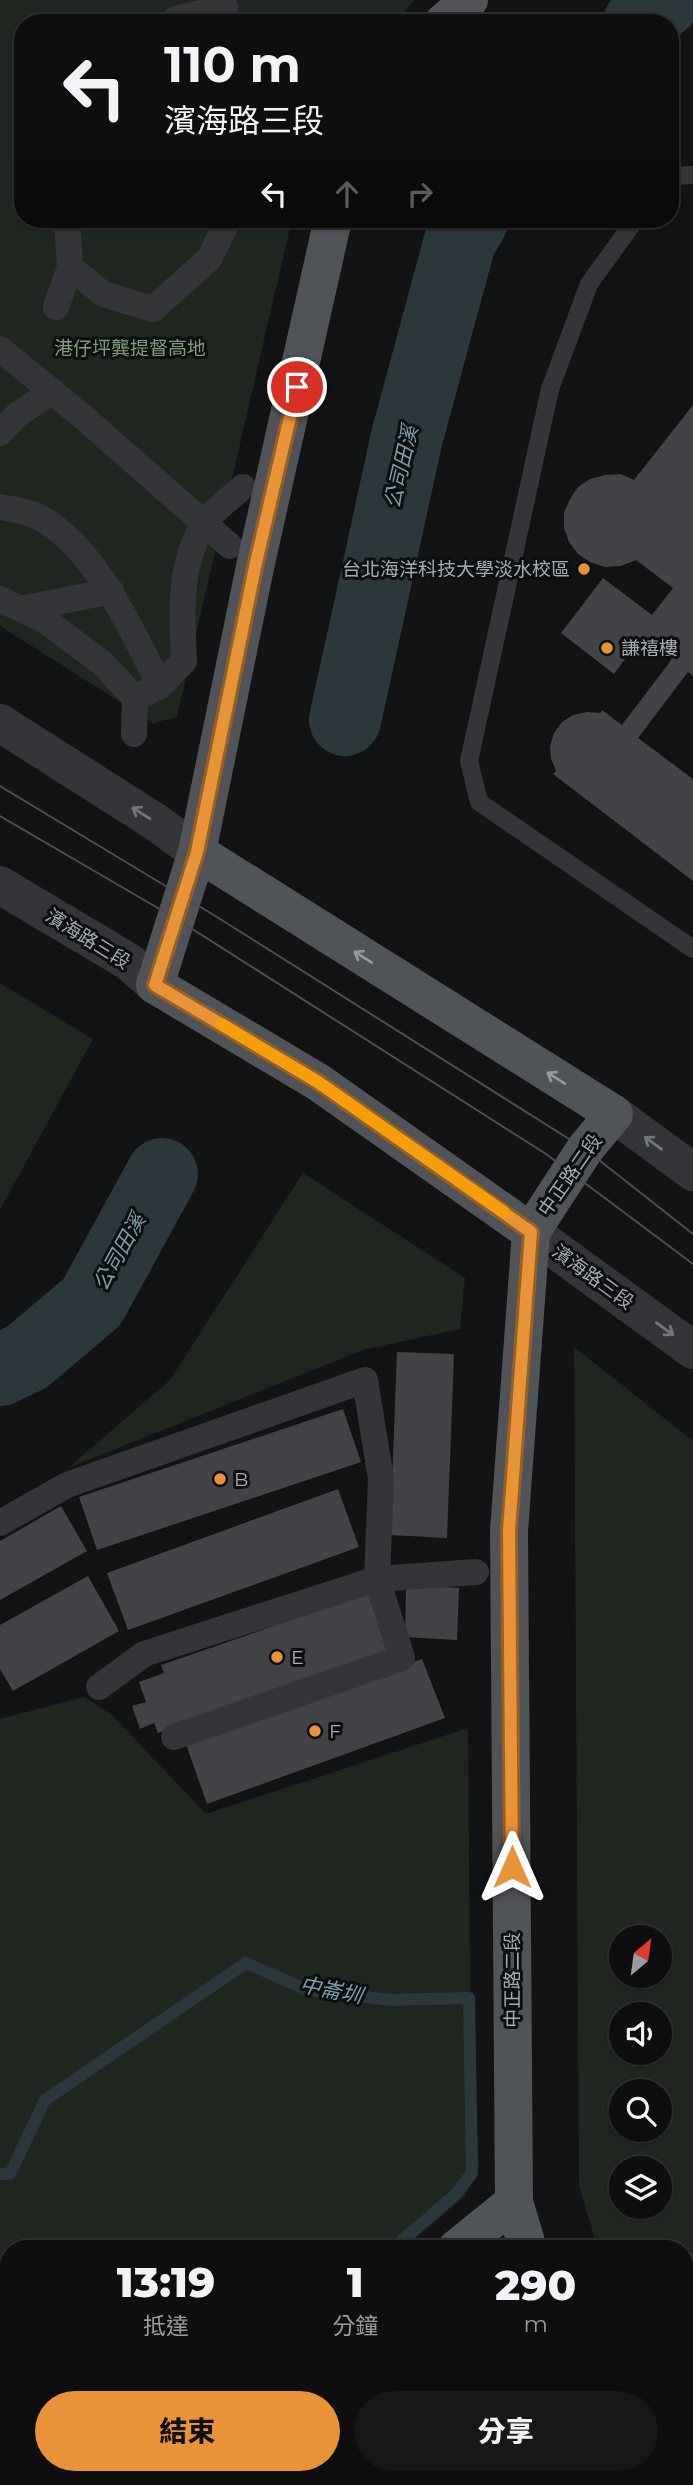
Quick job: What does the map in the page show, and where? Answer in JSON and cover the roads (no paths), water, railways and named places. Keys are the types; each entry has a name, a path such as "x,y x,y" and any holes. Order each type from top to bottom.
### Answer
{"main road":[{"path":"453,14 468,0"},
{"path":"155,985 197,852 255,567 331,228"},
{"path":"197,852 614,1114"},
{"name":"濱海路三段","path":"155,985 318,1082 531,1232"},
{"name":"中正路二段","path":"525,2240 514,2202 509,1531 531,1232 585,1150 614,1114"},
{"path":"467,2240 514,2202"}],"street":[{"path":"204,14 226,10"},
{"path":"56,307 70,267 68,228"},
{"path":"70,267 103,294 153,309 209,259 224,228"},
{"path":"0,349 230,546"},
{"path":"0,433 17,415 52,391"},
{"path":"135,698 160,686 184,661 182,616 185,569 204,523 243,487"},
{"path":"0,506 36,515 65,534 111,591 160,686"},
{"path":"11,604 111,591"},
{"path":"11,604 46,621 102,663 135,698 134,734"},
{"path":"0,723 154,821 197,852"},
{"name":"濱海路三段","path":"0,885 129,962 155,985"},
{"path":"614,1114 693,1172"},
{"name":"濱海路三段","path":"531,1232 693,1350"},
{"path":"0,1523 67,1485 365,1380 381,1479 377,1579 402,1658 174,1737"},
{"path":"99,1687 144,1654 377,1579 476,1572"}],"lane":[{"path":"629,228 589,284 550,389 469,761 480,802 693,949"}],"waterway":[{"name":"公司田溪","path":"649,14 665,0"},
{"name":"公司田溪","path":"345,720 407,437 460,241 468,228"},
{"name":"公司田溪","path":"0,1370 27,1357 92,1302 162,1174"},
{"name":"中崙圳","path":"0,2174 10,2174 45,2100 246,1963 305,1989 390,2000 469,1998 472,2173 456,2194 402,2240"}],"tram line":[{"path":"0,786 217,917 585,1149 693,1234"},
{"path":"0,816 175,918 546,1154 693,1264"}],"place":[{"name":"台北海洋科技大學淡水校區","path":"584,569"},
{"name":"謙禧樓","path":"607,648"},
{"name":"B","path":"220,1479"},
{"name":"E","path":"277,1657"},
{"name":"F","path":"315,1731"}],"park label":[{"name":"港仔坪龔提督高地","path":"130,348"}]}
